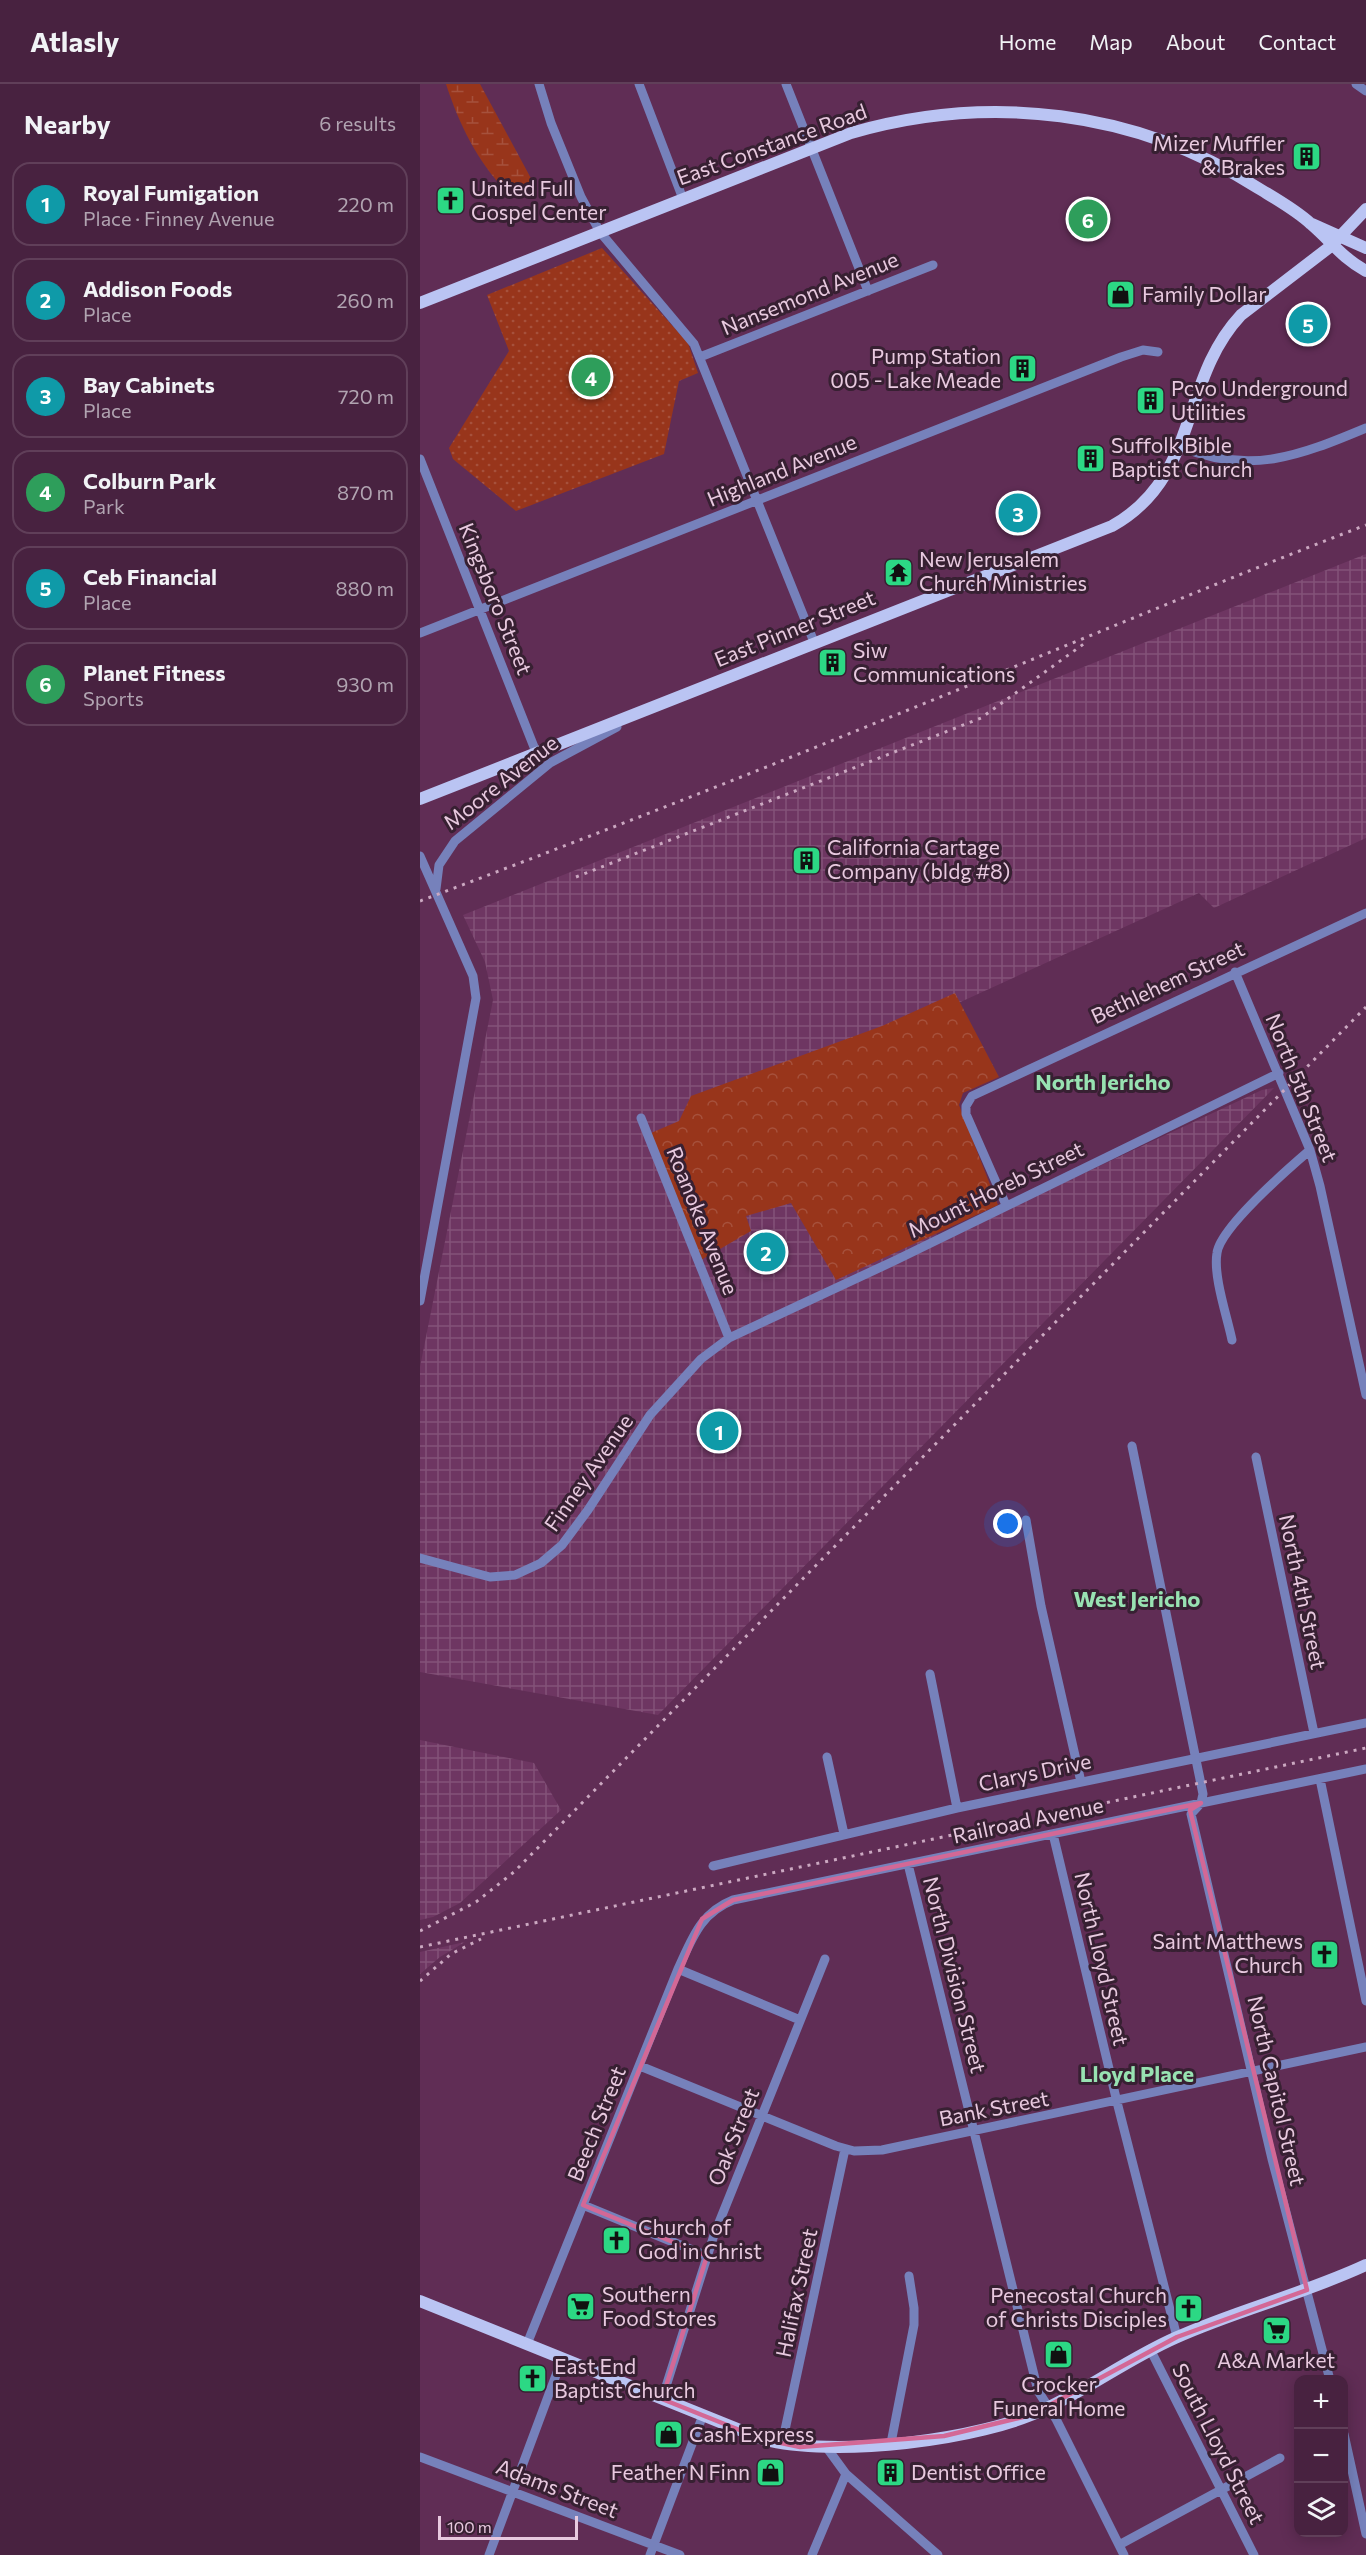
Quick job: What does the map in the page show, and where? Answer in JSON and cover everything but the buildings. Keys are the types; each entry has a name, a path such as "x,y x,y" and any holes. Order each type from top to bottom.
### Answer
{"main road":[{"name":"East Constance Road","path":"420,303 812,148 875,126 948,113 1017,112 1084,119 1143,133 1198,154 1311,223 1366,248"},
{"name":"East Pinner Street","path":"420,799 1112,526 1126,518 1152,496 1171,467 1212,356 1230,327 1241,315 1343,236 1366,209"},
{"name":"East Constance Road","path":"1311,223 1342,256 1366,271"},
{"path":"420,2301 662,2399 782,2444 827,2448 891,2443 990,2428 1047,2408 1150,2349 1177,2337 1307,2290 1366,2265"}],"street":[{"path":"539,84 551,123 577,186 600,232 645,287 684,329 700,357 814,642"},
{"path":"639,84 683,199"},
{"path":"786,84 868,291"},
{"path":"1356,84 1366,91"},
{"name":"Nansemond Avenue","path":"700,357 933,265"},
{"name":"Highland Avenue","path":"420,633 1121,357 1143,350 1158,352"},
{"path":"1179,446 1215,459 1261,462 1316,448 1366,428"},
{"name":"Kingsboro Street","path":"421,464 537,752"},
{"name":"Moore Avenue","path":"436,895 439,865 449,847 509,795 569,750 685,693"},
{"path":"420,856 473,976 476,998 420,1301"},
{"name":"Bethlehem Street","path":"1006,1205 966,1114 968,1101 986,1087 1366,913"},
{"name":"North 5th Street","path":"1235,972 1310,1150 1323,1197 1366,1395"},
{"name":"Mount Horeb Street","path":"729,1338 896,1260 1279,1073"},
{"name":"Roanoke Avenue","path":"641,1118 729,1338"},
{"path":"1232,1340 1216,1262 1218,1245 1259,1197 1310,1150"},
{"name":"Finney Avenue","path":"420,1558 454,1570 490,1577 515,1575 541,1563 562,1545 588,1510 650,1415 701,1359 729,1338"},
{"name":"North Capitol Street","path":"1132,1446 1203,1794 1201,1803 1191,1814 1329,2375"},
{"name":"North 4th Street","path":"1256,1457 1314,1733"},
{"path":"1026,1520 1040,1598 1081,1782"},
{"path":"930,1674 957,1808"},
{"name":"Clarys Drive","path":"713,1866 957,1808 1366,1723"},
{"path":"827,1757 844,1834"},
{"name":"Railroad Avenue","path":"703,1918 719,1905 733,1900 1366,1769"},
{"path":"1320,1779 1366,2001"},
{"name":"North Lloyd Street","path":"1053,1834 1117,2102 1177,2337"},
{"name":"North Division Street","path":"908,1864 1038,2391 1056,2419 1124,2555"},
{"name":"Beech Street","path":"528,2344 678,1969 703,1918"},
{"name":"Oak Street","path":"662,2399 706,2256 825,1959"},
{"path":"678,1969 800,2020"},
{"name":"Bank Street","path":"639,2066 845,2149 875,2151 1117,2102 1366,2047"},
{"name":"Halifax Street","path":"782,2444 845,2149"},
{"path":"583,2205 706,2256"},
{"path":"891,2443 914,2325 914,2300 909,2276"},
{"name":"South Lloyd Street","path":"1150,2349 1254,2555"},
{"path":"489,2555 562,2359"},
{"path":"650,2555 703,2415"},
{"path":"827,2448 846,2474 938,2555"},
{"path":"1348,2452 1366,2534"},
{"name":"Adams Street","path":"420,2457 680,2555"},
{"path":"1119,2545 1280,2458"},
{"path":"812,2555 846,2474"}],"highlighted area":[{"path":"1201,1803 1190,1810 1307,2290 1177,2337 1031,2415 944,2436 800,2447 762,2439 662,2399 707,2256 583,2205 702,1919 733,1900"}],"shaded area":[{"path":"1366,554 1366,838 1214,908 1199,893 921,1020 919,1182 939,1241 1262,1090 1274,1088 658,1715 420,1672 420,1367 493,1000 485,962 463,915"},
{"path":"420,1740 534,1763 561,1810 460,1903 433,1917 420,1920"},
{"path":"465,1942 440,1957 420,1974 420,1952"}],"green space":[{"path":"446,84 480,84 534,184 506,191 486,167 470,141"},
{"path":"602,248 688,343 698,373 679,381 664,454 516,511 453,459 449,448 509,351 487,295"},
{"path":"955,993 999,1077 963,1093 959,1105 998,1205 836,1280 791,1203 746,1216 751,1231 701,1260 651,1133 679,1121 691,1096 882,1026"}],"railway":[{"path":"420,901 764,768 1366,525"},
{"path":"576,877 981,718 1085,643"},
{"path":"420,1931 476,1902 514,1872 1366,1007"},
{"path":"420,1947 1366,1748"},
{"path":"420,1981 451,1954 481,1939"}],"place":[{"name":"Mizer Muffler & Brakes","path":"1306,156"},
{"name":"United Full Gospel Center","path":"450,201"},
{"name":"Planet Fitness","path":"1088,219"},
{"name":"Family Dollar","path":"1121,295"},
{"name":"Ceb Financial","path":"1308,324"},
{"name":"Pump Station 005 - Lake Meade","path":"1022,369"},
{"name":"Colburn Park","path":"591,377"},
{"name":"Pcvo Underground Utilities","path":"1150,401"},
{"name":"Suffolk Bible Baptist Church","path":"1090,458"},
{"name":"Bay Cabinets","path":"1018,513"},
{"name":"New Jerusalem Church Ministries","path":"898,572"},
{"name":"Siw Communications","path":"832,663"},
{"name":"California Cartage Company (bldg #8)","path":"806,860"},
{"name":"Addison Foods","path":"766,1252"},
{"name":"Royal Fumigation","path":"719,1431"},
{"name":"Saint Matthews Church","path":"1324,1954"},
{"name":"Church of God in Christ","path":"617,2240"},
{"name":"Southern Food Stores","path":"581,2307"},
{"name":"Penecostal Church of Christs Disciples","path":"1188,2308"},
{"name":"A&A Market","path":"1276,2330"},
{"name":"Crocker Funeral Home","path":"1059,2354"},
{"name":"East End Baptist Church","path":"533,2379"},
{"name":"Cash Express","path":"668,2435"},
{"name":"Feather N Finn","path":"771,2473"},
{"name":"Dentist Office","path":"890,2473"}],"district":[{"name":"North Jericho","path":"1103,1082"},
{"name":"West Jericho","path":"1137,1599"},
{"name":"Lloyd Place","path":"1137,2074"}]}
